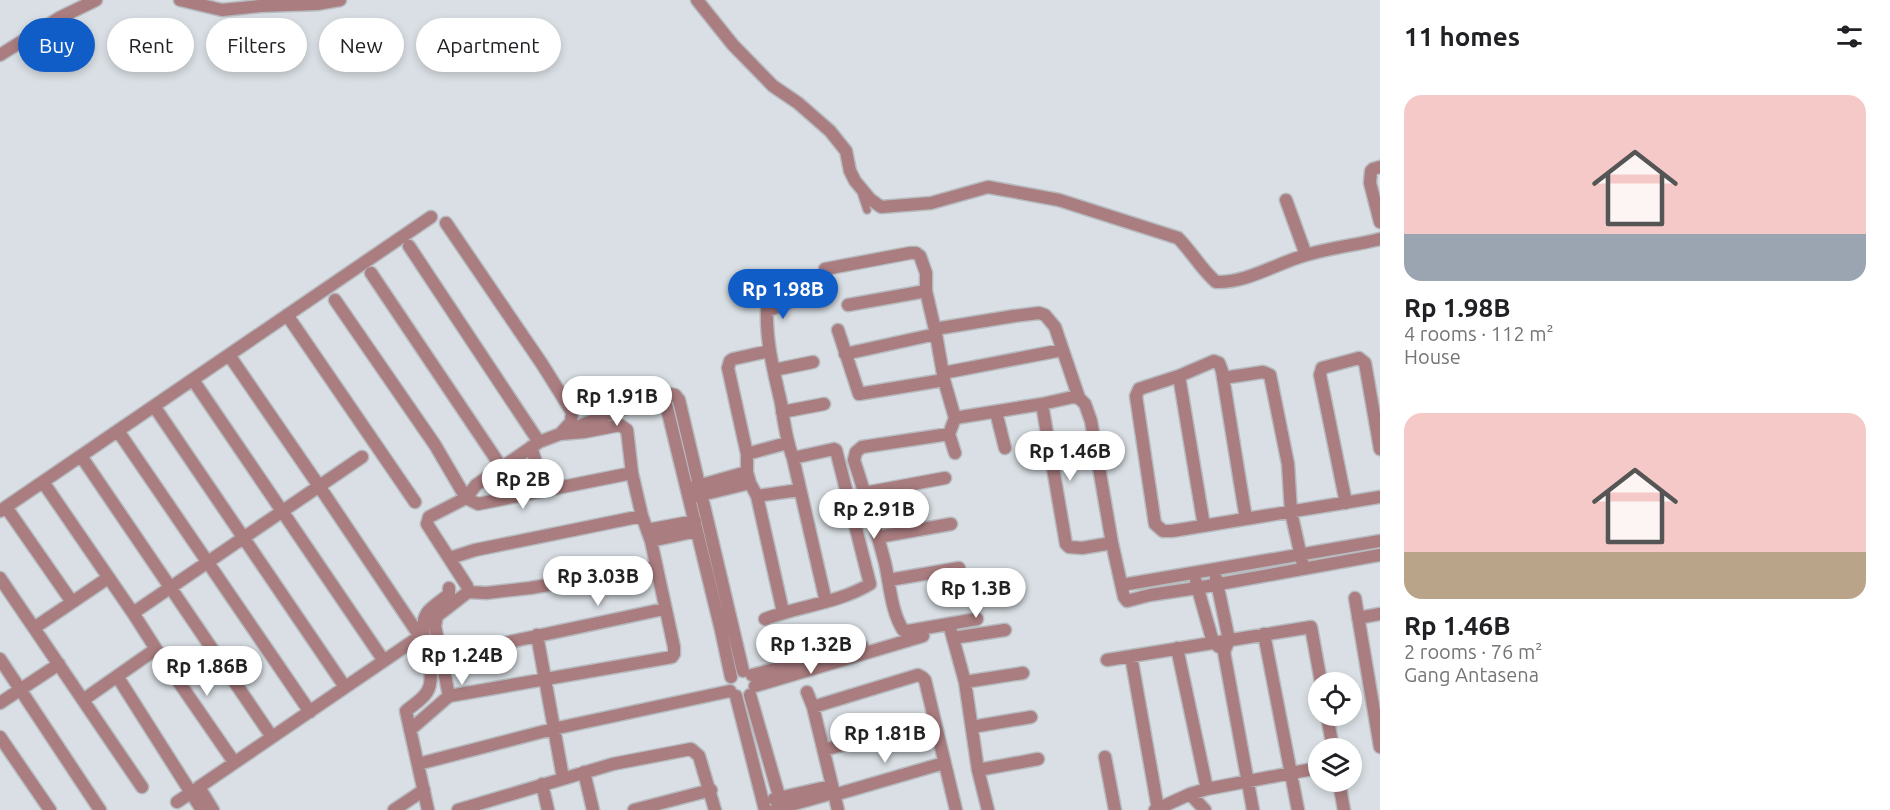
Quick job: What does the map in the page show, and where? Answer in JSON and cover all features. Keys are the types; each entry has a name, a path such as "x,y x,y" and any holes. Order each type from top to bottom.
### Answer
{"street":[{"path":"0,55 59,18 96,0"},
{"path":"180,0 222,10 317,4 340,0"},
{"path":"697,0 733,45 773,86 798,103 830,130 846,151 852,176 861,190 881,207 932,203 988,187 1059,200 1178,238 1216,282 1227,283 1306,255 1380,239"},
{"path":"1380,167 1373,169 1370,176 1380,222"},
{"path":"1286,200 1306,255"},
{"path":"72,602 3,509 431,217"},
{"path":"446,223 572,412 570,422 560,434"},
{"path":"409,246 535,445 545,490"},
{"path":"825,269 916,253 920,256 924,265 926,291 943,376 955,418 949,434 956,453"},
{"path":"371,273 502,468"},
{"path":"848,305 926,291"},
{"path":"806,295 767,311 769,351 787,443 793,458 826,602"},
{"path":"334,300 435,446 466,498 478,504 632,473"},
{"path":"845,354 936,332 1039,313 1046,315 1055,327 1079,398 1085,404 1091,421 1112,543 1126,600 1380,555"},
{"path":"287,315 415,502"},
{"path":"838,330 859,393 1062,350"},
{"path":"769,351 733,359 728,365 747,454 749,477 757,496 783,612"},
{"path":"229,355 423,639"},
{"path":"1346,503 1320,375 1322,369 1359,358 1365,363 1380,449"},
{"path":"1246,519 1221,366 1214,361 1179,376 1139,389 1136,396 1137,411 1155,524 1163,531 1204,526 1380,497"},
{"path":"774,370 813,362"},
{"path":"1223,378 1263,372 1270,375 1288,464 1291,512 1303,568"},
{"path":"1179,376 1204,526"},
{"path":"193,380 384,661"},
{"path":"468,592 467,586 450,558 426,524 429,517 466,498 476,485 535,445 616,411 666,397 750,681 775,806"},
{"path":"955,418 1073,397 1079,398"},
{"path":"782,412 824,404"},
{"path":"1042,404 1066,544 1077,549 1112,543"},
{"path":"154,406 345,687"},
{"path":"996,412 1005,448"},
{"path":"410,730 449,696 672,657 674,654 649,535 632,473 627,430 620,424 584,432 560,434"},
{"path":"118,431 310,712"},
{"path":"949,434 865,447 857,450 854,460 878,537 894,610 903,630 977,619"},
{"path":"747,454 787,443"},
{"path":"765,619 783,612 826,602 870,584 836,450 793,458"},
{"path":"81,456 272,737"},
{"path":"133,613 362,458"},
{"path":"694,492 749,477"},
{"path":"864,493 945,478"},
{"path":"43,482 234,762"},
{"path":"757,496 799,490"},
{"path":"694,492 696,526 721,630 730,677 728,684 775,806"},
{"path":"450,558 475,550 642,516"},
{"path":"878,537 951,524"},
{"path":"649,535 696,526"},
{"path":"1122,585 1380,541"},
{"path":"449,696 435,626 437,616 468,592 486,593 530,588 656,567"},
{"path":"889,580 959,568"},
{"path":"1214,568 1229,640 1224,652 1253,810"},
{"path":"1194,572 1213,642 1224,652"},
{"path":"0,578 142,787"},
{"path":"34,628 108,578"},
{"path":"428,810 406,711 429,689 431,676 423,633 427,613 449,594 449,588"},
{"path":"1355,598 1380,747"},
{"path":"448,655 664,609"},
{"path":"1358,618 1380,614"},
{"path":"950,624 965,682 978,770 988,810"},
{"path":"1107,660 1311,627 1319,672"},
{"path":"953,638 1005,630"},
{"path":"1264,634 1298,810"},
{"path":"537,635 563,778"},
{"path":"730,677 736,672 750,681 923,636"},
{"path":"177,802 413,641 423,639"},
{"path":"750,681 862,646"},
{"path":"1177,648 1207,789"},
{"path":"83,700 156,649"},
{"path":"1131,656 1157,810 1190,794 1207,789 1308,770"},
{"path":"0,659 100,810"},
{"path":"0,703 59,664"},
{"path":"965,682 1023,673"},
{"path":"813,707 918,675 922,676 925,680 956,810"},
{"path":"117,676 195,790 213,810"},
{"path":"418,764 553,729 733,694 743,698 750,681"},
{"path":"807,692 813,707 838,810"},
{"path":"972,727 1031,717"},
{"path":"824,750 933,720"},
{"path":"0,737 50,810"},
{"path":"458,810 613,764 691,749 699,756 711,790 715,810"},
{"path":"1105,757 1114,810"},
{"path":"978,770 1038,759"},
{"path":"775,806 944,763"},
{"path":"584,772 593,810"},
{"path":"542,784 548,810"},
{"path":"195,790 202,810"},
{"path":"394,810 424,790"},
{"path":"634,810 711,790"},
{"path":"1341,792 1344,810"},
{"path":"1190,794 1205,810"}],"lane":[{"path":"861,190 867,210"}]}
